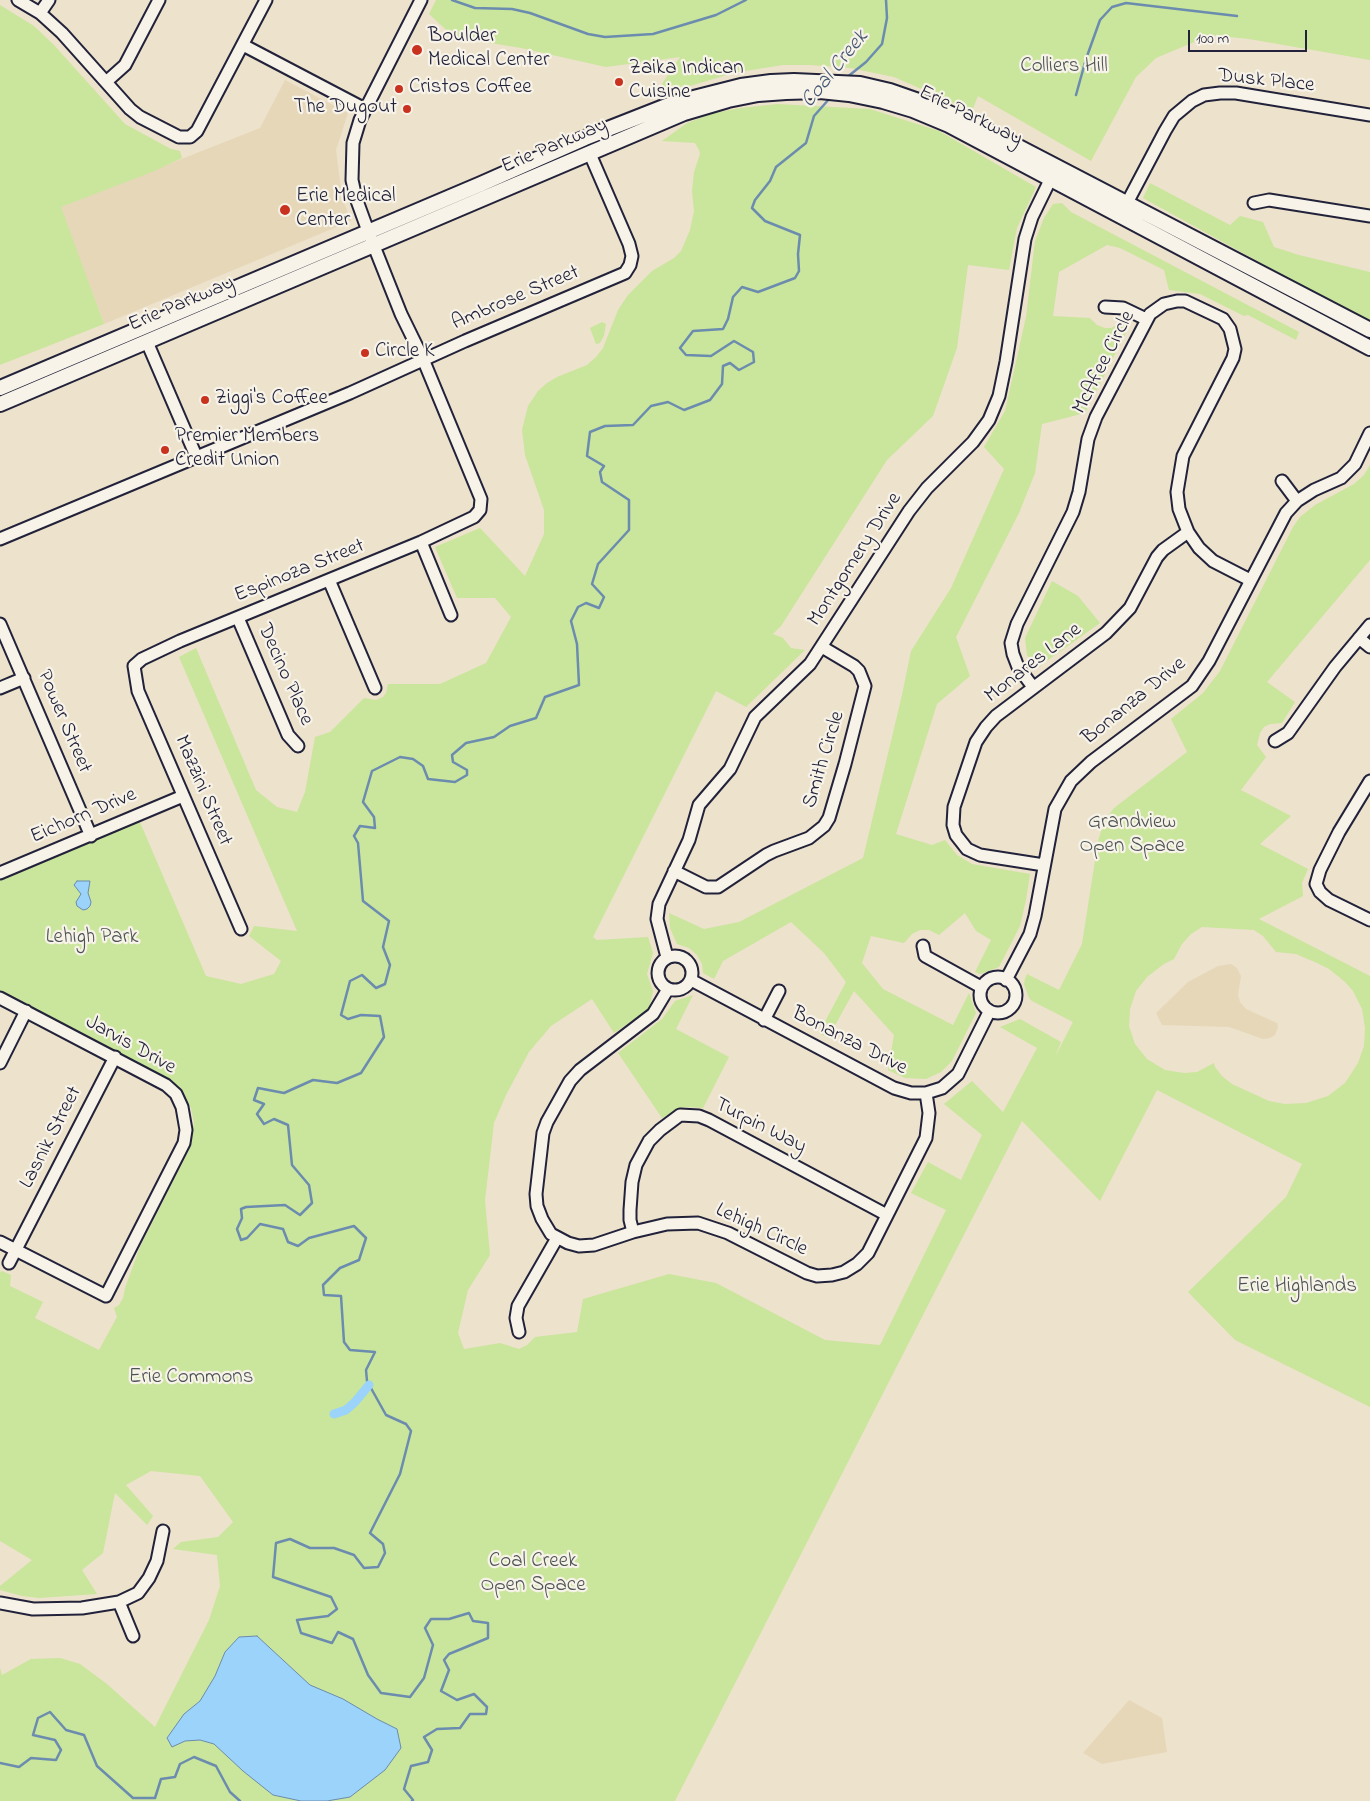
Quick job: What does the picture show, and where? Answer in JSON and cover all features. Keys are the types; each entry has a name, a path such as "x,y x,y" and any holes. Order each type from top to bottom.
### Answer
{"main road":[{"name":"Erie Parkway","path":"0,388 585,138 674,103 741,86 860,84 949,125 1370,348"},
{"name":"Erie Parkway","path":"0,404 684,114 728,100 790,86"},
{"name":"Erie Parkway","path":"886,96 933,106 980,127 1370,330"}],"street":[{"path":"18,0 40,13 62,33 140,117 178,137 190,137 197,132 266,0"},
{"path":"40,13 49,0"},
{"path":"106,82 125,64 159,0"},
{"path":"421,0 365,108 354,143 352,180 356,198 368,231 401,314 423,359"},
{"path":"243,45 365,108"},
{"name":"Dusk Place","path":"1127,203 1174,116 1192,100 1204,95 1236,94 1370,115"},
{"name":"Ambrose Street","path":"0,539 350,393 423,359 625,273 630,265 632,256 590,154"},
{"name":"Montgomery Drive","path":"667,957 657,919 659,904 689,840 699,805 730,769 755,717 810,664 909,511 927,488 973,442 989,420 998,396 1006,362 1025,239 1032,217 1058,166"},
{"path":"1254,203 1269,200 1370,216"},
{"name":"McAfee Circle","path":"1032,688 1018,667 1013,654 1011,643 1013,634 1073,512 1079,492 1088,439 1094,423 1146,319 1164,304 1177,301 1185,301 1223,319 1230,330 1235,349 1234,358 1183,456 1177,492 1179,510 1188,532"},
{"path":"1105,307 1123,308 1146,319"},
{"path":"147,342 196,456"},
{"name":"Espinoza Street","path":"134,666 142,659 422,542 474,517 480,510 481,499 423,359"},
{"name":"Bonanza Drive","path":"1006,980 1030,934 1055,809 1071,781 1092,762 1192,686 1209,661 1286,513 1297,501 1314,490 1341,478 1355,464 1369,437"},
{"path":"1282,481 1297,501"},
{"path":"1188,532 1199,548 1213,561 1250,580"},
{"name":"Monares Lane","path":"1044,865 980,855 967,849 956,835 953,824 954,807 976,742 996,716 1106,632 1130,608 1157,557 1188,532"},
{"path":"422,542 451,615"},
{"path":"329,580 375,688"},
{"name":"Decino Place","path":"238,618 288,735 298,746"},
{"name":"Power Street","path":"0,624 91,836"},
{"path":"1275,740 1288,732 1335,667 1370,625"},
{"path":"1359,638 1370,647"},
{"name":"Smith Circle","path":"674,871 706,887 718,887 766,855 810,838 824,826 845,764 865,686 859,671 854,666 822,647"},
{"name":"Mazzini Street","path":"134,666 138,691 241,929"},
{"path":"0,688 24,678"},
{"path":"1370,782 1340,832 1320,870 1316,884 1320,892 1329,900 1370,920"},
{"name":"Eichorn Drive","path":"0,873 183,796"},
{"path":"923,946 925,956 981,987"},
{"path":"679,956 685,959 692,968 691,980 684,988 668,989 660,981 659,965 667,957 679,956"},
{"path":"999,977 1006,980 1014,988 1016,994 1013,1005 1003,1013 990,1012 981,1004 979,993 981,987 992,978 999,977"},
{"path":"691,980 766,1021"},
{"path":"519,1332 516,1318 518,1306 557,1238 546,1228 537,1206 536,1194 540,1159 547,1122 570,1081 580,1070 653,1014 668,989"},
{"name":"Bonanza Drive","path":"779,991 766,1021 894,1088 911,1093 942,1088 958,1074 990,1012"},
{"name":"Jarvis Drive","path":"0,998 166,1085 176,1094 182,1107 186,1130 184,1143 106,1296 16,1250"},
{"path":"0,1063 26,1012"},
{"name":"Lasnik Street","path":"9,1263 115,1057"},
{"name":"Lehigh Circle","path":"557,1238 579,1246 594,1245 633,1232 667,1224 698,1223 728,1233 807,1273 817,1276 844,1272 857,1264 868,1253 926,1138 929,1113 926,1092"},
{"name":"Turpin Way","path":"633,1232 630,1210 632,1182 636,1165 649,1142 660,1130 680,1115 699,1116 709,1120 887,1215"},
{"path":"0,1242 16,1250"},
{"path":"0,1603 33,1608 82,1608 119,1602 138,1593 149,1578 157,1561 163,1532"},
{"path":"119,1602 133,1636"}],"shaded area":[{"path":"285,80 348,113 336,150 342,197 351,221 104,324 60,207 260,128"},
{"path":"1231,964 1237,968 1241,976 1238,995 1240,1002 1246,1009 1277,1023 1278,1027 1275,1035 1263,1039 1229,1027 1162,1025 1156,1013 1188,982 1218,966"},
{"path":"1129,1700 1162,1718 1167,1752 1102,1764 1083,1753"}],"green space":[{"name":"Colliers Hill","path":"436,0 1370,0 1370,60 1249,39 1211,35 1156,58 1136,77 1091,161 978,96 972,111 894,77 850,68 810,65 783,65 733,73 667,93 662,84 680,57 606,67 521,48 454,37 429,14"},
{"path":"0,5 34,26 54,45 125,124 171,149 180,151 182,158 152,172 61,207 104,324 0,365"},
{"name":"Coal Creek Open Space","path":"778,104 870,109 939,131 1036,187 1017,228 1009,270 968,265 957,348 933,416 887,460 781,626 773,634 783,638 791,648 805,650 746,707 716,691 593,937 597,940 648,937 653,953 647,974 653,991 649,1009 614,1033 592,999 551,1026 529,1052 506,1095 494,1123 485,1200 490,1255 468,1290 458,1333 464,1349 500,1343 519,1349 527,1345 535,1337 577,1332 583,1299 669,1274 716,1283 825,1340 880,1345 946,1210 911,1193 928,1162 961,1180 982,1135 944,1104 972,1081 1003,1112 1037,1048 1000,1027 1020,1019 1061,1042 1055,1057 1073,1022 1032,1001 1024,984 1025,979 1027,974 1059,990 1082,944 1098,841 1104,821 1114,808 1187,752 1171,719 1203,693 1220,671 1293,527 1300,517 1315,505 1354,484 1364,475 1370,465 1370,560 1267,682 1295,702 1282,723 1270,724 1264,727 1260,733 1257,745 1266,757 1241,790 1291,816 1260,844 1308,869 1302,883 1303,896 1259,919 1370,976 1370,1407 1235,1340 1188,1292 1286,1197 1302,1164 1157,1090 1100,1201 1022,1121 675,1801 0,1801 0,1668 2,1675 31,1659 60,1658 80,1664 107,1684 155,1727 209,1620 220,1586 217,1555 173,1549 181,1542 218,1537 233,1522 200,1476 151,1471 126,1485 153,1516 147,1525 115,1493 103,1553 82,1570 97,1594 39,1598 0,1590 0,1586 32,1560 0,1541 0,1272 11,1275 10,1286 43,1302 35,1318 99,1350 117,1317 114,1308 119,1305 123,1298 140,1247 189,1150 194,1123 191,1108 184,1096 170,1082 0,992 0,881 139,820 206,976 241,984 274,974 281,961 249,936 254,926 297,931 179,657 196,648 256,790 277,807 297,812 305,792 315,737 330,732 364,698 376,700 383,697 388,684 440,684 486,663 511,617 495,598 457,598 435,547 480,528 525,576 544,534 544,510 525,455 522,430 528,406 538,391 547,383 587,365 596,357 603,348 618,310 628,295 652,271 674,258 681,251 690,230 694,211 692,191 694,172 700,154 695,143 662,141 687,123 714,113","holes":["1202,927 1254,930 1263,936 1276,952 1296,954 1329,969 1353,991 1362,1009 1365,1028 1364,1046 1358,1063 1345,1083 1328,1096 1306,1103 1285,1104 1269,1101 1232,1084 1222,1076 1214,1063 1197,1072 1184,1073 1165,1070 1147,1059 1135,1044 1129,1026 1130,1009 1136,991 1147,977 1174,959 1182,944 1191,934"]},
{"path":"1150,183 1230,225 1240,216 1263,222 1274,247 1370,272 1370,323 1143,198"},
{"path":"1062,203 1071,212 1299,332 1296,340 1248,315 1244,316 1200,294 1169,290 1164,270 1120,248 1107,245 1059,272 1053,316 1090,318 1097,325 1105,328 1111,328 1124,321 1131,323 1085,413 1042,424 1035,473 1019,513 956,637 970,676 937,704 896,834 932,845 945,840 957,855 972,864 1030,874 1026,900 1020,926 999,967 980,974 975,972 991,940 976,931 965,913 939,935 929,930 920,930 912,934 904,943 871,936 862,963 883,989 953,1025 969,993 976,1013 952,1061 941,1072 926,1079 905,1078 888,1070 894,1035 854,991 828,1038 819,1033 846,982 824,953 791,922 723,961 714,979 703,973 702,964 697,955 689,948 677,944 670,928 669,913 704,929 739,922 863,858 911,651 951,588 1004,469 984,447 1005,411 1026,317 1035,241 1044,218 1053,204"},
{"path":"602,322 606,324 604,336 600,343 596,344 590,328"},
{"path":"1052,581 1078,596 1100,623 1037,668 1027,655 1025,638"},
{"path":"693,995 676,1029 729,1057 703,1108 685,1107 662,1118 618,1053 662,1019 675,1001"}],"water":[{"path":"77,881 90,881 88,893 91,902 87,909 83,910 77,906 76,902 81,894 74,885"},
{"path":"257,1636 310,1685 343,1699 397,1729 401,1748 385,1770 350,1797 327,1801 301,1801 273,1795 214,1744 200,1740 185,1741 172,1747 167,1738 184,1714 200,1701 215,1676 225,1652 239,1637"}],"waterway":[{"path":"452,0 475,8 512,9 530,13 588,34 605,37 653,34 716,15 746,0"},
{"name":"Coal Creek","path":"846,78 866,62 882,44 887,18 886,0"},
{"path":"1076,95 1100,20 1112,7 1126,3 1237,16"},
{"name":"Coal Creek","path":"412,1801 404,1789 411,1766 428,1762 432,1750 424,1737 437,1729 460,1728 470,1714 486,1714 487,1707 474,1694 457,1700 441,1691 449,1670 444,1660 449,1654 488,1638 488,1623 473,1621 469,1613 449,1619 431,1619 425,1628 433,1645 424,1678 410,1697 381,1693 368,1675 353,1639 338,1632 332,1643 301,1633 297,1620 328,1616 337,1609 331,1597 273,1577 276,1543 290,1539 310,1548 334,1548 354,1555 364,1568 378,1567 385,1553 383,1544 370,1533 400,1474 411,1431 406,1424 386,1415 367,1381 366,1370 375,1352 350,1350 344,1342 341,1296 324,1295 323,1285 340,1268 359,1260 366,1238 354,1226 309,1238 298,1246 288,1242 283,1229 260,1224 247,1238 241,1240 237,1229 242,1218 241,1209 246,1207 285,1205 300,1215 312,1203 309,1185 292,1165 288,1125 274,1119 264,1124 257,1114 264,1104 254,1100 258,1088 284,1093 313,1080 337,1083 361,1073 384,1037 380,1016 361,1015 348,1019 341,1015 350,981 362,975 376,988 385,984 390,965 383,947 389,921 363,901 358,843 354,836 360,826 375,828 374,817 363,802 372,771 400,757 413,759 423,766 428,779 455,782 467,775 467,770 453,762 452,755 466,743 494,737 510,726 536,718 545,697 579,685 577,644 571,621 578,607 586,603 599,608 604,597 592,584 598,564 629,530 629,500 602,482 600,472 604,466 587,456 590,432 605,426 633,425 651,406 668,402 684,410 710,400 722,384 723,366 730,363 739,370 754,362 753,352 734,341 711,356 686,355 680,348 693,331 723,329 728,319 733,297 742,287 758,292 795,278 799,271 800,235 765,221 752,208 755,200 770,181 776,167 806,143 814,116 830,98"},
{"path":"334,1414 346,1410 369,1385"},
{"name":"Coal Creek","path":"0,1763 19,1767 31,1758 56,1760 61,1750 55,1740 33,1735 38,1718 50,1712 66,1730 84,1735 97,1766 133,1798 155,1798 161,1779 175,1777 180,1764 194,1757 216,1766 230,1792 240,1801"}],"place":[{"name":"Boulder Medical Center","path":"417,50"},
{"name":"Zaika Indican Cuisine","path":"619,82"},
{"name":"Cristos Coffee","path":"399,89"},
{"name":"The Dugout","path":"407,109"},
{"name":"Erie Medical Center","path":"285,210"},
{"name":"Circle K","path":"365,353"},
{"name":"Ziggi's Coffee","path":"205,400"},
{"name":"Premier Members Credit Union","path":"165,450"}],"park label":[{"name":"Grandview Open Space","path":"1132,836"},
{"name":"Lehigh Park","path":"92,939"},
{"name":"Erie Highlands","path":"1297,1288"},
{"name":"Erie Commons","path":"191,1379"}]}
